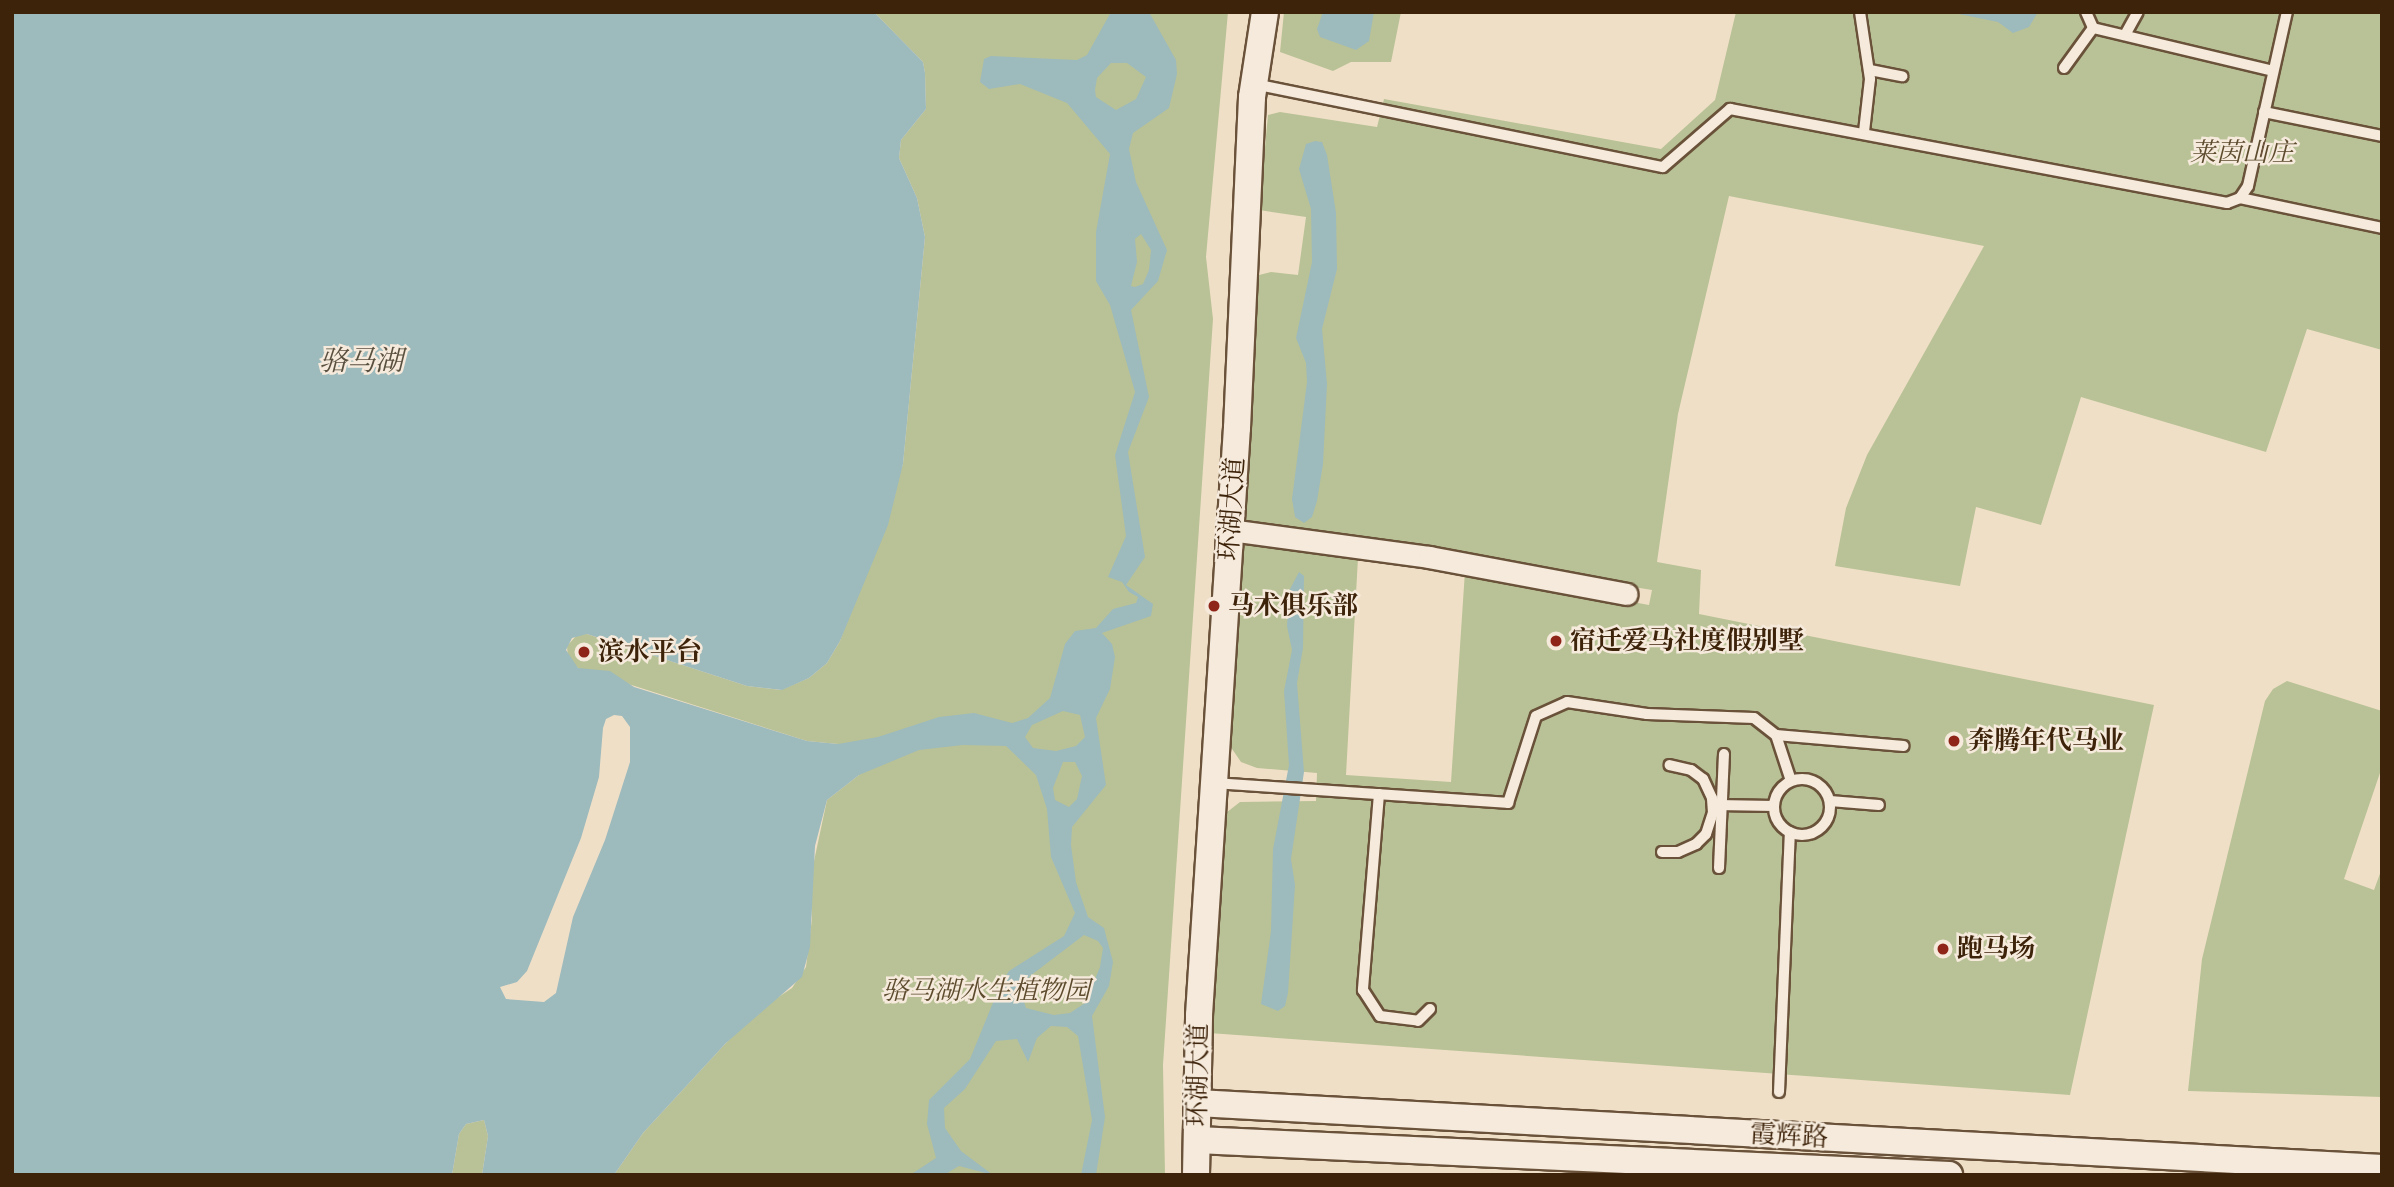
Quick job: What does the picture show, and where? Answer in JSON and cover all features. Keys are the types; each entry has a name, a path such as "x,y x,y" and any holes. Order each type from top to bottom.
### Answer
{"street":[{"name":"环湖大道","path":"1196,1175 1197,1103 1254,84 1265,12"},
{"path":"1230,530 1429,557 1627,594"},
{"name":"霞辉路","path":"1197,1103 2382,1168"},
{"name":"霞辉路","path":"1197,1140 1949,1175"}],"lane":[{"path":"1860,12 1870,70 1864,132"},
{"path":"2086,12 2093,28"},
{"path":"2125,35 2138,12"},
{"path":"2240,198 2248,186 2287,12"},
{"path":"2093,28 2273,71"},
{"path":"2064,68 2093,28"},
{"path":"1870,70 1902,76"},
{"path":"1254,84 1663,167 1730,109 1864,132 2219,202 2240,198 2382,228"},
{"path":"2264,112 2382,136"},
{"path":"1215,783 1508,803 1536,716 1567,702 1647,714 1743,716 1763,722 1776,735 1791,781"},
{"path":"1776,735 1904,746"},
{"path":"1719,869 1718,805 1724,754"},
{"path":"1662,852 1678,852 1696,844 1710,827 1718,805 1703,779 1691,770 1670,765"},
{"path":"1791,781 1816,782 1830,802 1823,827 1807,835 1790,832 1778,821 1774,806 1779,791 1791,781"},
{"path":"1379,794 1363,990 1372,1008 1393,1020 1418,1021 1430,1009"},
{"path":"1830,802 1879,805"},
{"path":"1718,805 1774,806"},
{"path":"1779,1093 1790,832"}],"green space":[{"name":"骆马湖水生植物园","path":"874,12 1228,12 1206,257 1213,319 1163,1065 1165,1175 614,1175 643,1133 726,1043 759,1010 792,988 806,967 812,919 810,880 827,800 859,775 838,744 807,741 578,668 568,659 567,646 577,635 587,634 747,686 781,690 809,678 827,663 840,641 903,464 925,237 917,198 899,158 901,140 926,109 923,62"},
{"path":"1284,12 1401,12 1391,62 1351,62 1333,71 1280,52"},
{"name":"莱茵山庄","path":"1736,12 2382,12 2382,350 2307,329 2266,452 2081,397 2041,525 1976,507 1960,586 1835,566 1846,508 1867,455 1984,246 1729,196 1678,414 1657,562 1701,570 1699,614 2154,705 2070,1095 1209,1033 1222,816 1240,802 1316,801 1317,773 1257,768 1241,762 1230,746 1239,546 1247,542 1358,558 1346,775 1451,782 1465,571 1649,605 1652,590 1243,523 1257,280 1259,275 1271,272 1298,275 1306,217 1259,210 1268,115 1280,112 1377,127 1384,99 1661,149 1715,100"},
{"path":"2287,681 2382,711 2382,767 2344,879 2374,890 2382,868 2382,1097 2188,1091 2202,959 2265,701 2273,689"},
{"path":"484,1120 488,1136 482,1175 452,1175 459,1134 466,1124"}],"water":[{"name":"骆马湖","path":"12,12 874,12 923,62 926,109 901,140 899,158 917,198 925,237 903,464 888,525 840,641 827,663 809,678 782,690 747,686 587,634 572,638 566,650 578,668 610,671 634,687 807,741 838,744 878,737 939,717 974,713 1012,723 1028,718 1050,698 1065,644 1075,631 1096,628 1113,609 1136,603 1138,597 1129,592 1122,582 1108,577 1126,536 1115,455 1135,392 1110,305 1096,281 1096,232 1110,154 1067,103 1020,84 989,89 980,82 984,59 991,56 1077,60 1087,55 1111,12 1149,12 1176,60 1177,74 1169,108 1133,133 1129,149 1136,182 1167,250 1158,281 1131,310 1149,397 1128,452 1145,557 1126,585 1153,604 1151,616 1102,633 1112,644 1115,657 1110,689 1096,718 1106,785 1072,827 1071,845 1076,882 1088,917 1104,928 1113,962 1109,986 1092,1016 1105,1117 1096,1175 1081,1175 1092,1120 1078,1036 1067,1027 1051,1026 1037,1038 1028,1062 1017,1039 996,1041 965,1089 944,1108 945,1128 961,1151 993,1175 959,1166 944,1175 910,1175 936,1158 927,1124 929,1100 970,1059 1001,983 1009,971 1064,936 1075,913 1051,857 1047,809 1036,775 1006,746 963,745 919,750 859,775 827,800 815,846 810,947 802,977 726,1043 643,1133 614,1175 482,1175 488,1136 484,1120 466,1124 459,1134 452,1175 12,1175","holes":["1111,63 1127,63 1146,77 1136,99 1116,110 1096,97 1097,78","1141,234 1151,250 1149,270 1143,284 1135,287 1131,286 1137,262 1135,239","1063,711 1080,715 1085,737 1076,746 1056,751 1033,748 1025,737 1032,725","614,715 622,716 630,727 630,762 605,840 573,917 556,993 544,1002 506,999 500,987 517,982 527,971 581,838 599,777 606,719","1063,762 1075,762 1082,776 1077,799 1069,807 1055,800 1053,788","1084,935 1098,941 1103,948 1100,967 1085,1003 1070,1013 1054,1015 1026,1008 1020,990 1030,976"]},
{"path":"1323,12 1374,12 1369,41 1356,50 1320,37 1317,29"},
{"path":"1949,12 2038,12 2029,27 2013,33 1998,22"},
{"path":"1322,142 1327,155 1336,213 1337,269 1322,329 1327,384 1323,464 1312,517 1304,523 1295,517 1292,499 1307,382 1306,363 1296,338 1312,262 1311,209 1299,169 1306,144"},
{"path":"1299,572 1304,576 1303,648 1297,683 1304,772 1291,859 1295,885 1288,993 1285,1006 1278,1011 1261,1004 1271,931 1273,849 1289,765 1284,691 1292,650 1287,626 1289,591"}],"place":[{"name":"马术俱乐部","path":"1214,606"},
{"name":"宿迁爱马社度假别墅","path":"1556,641"},
{"name":"滨水平台","path":"584,652"},
{"name":"奔腾年代马业","path":"1954,741"},
{"name":"跑马场","path":"1943,949"}]}
